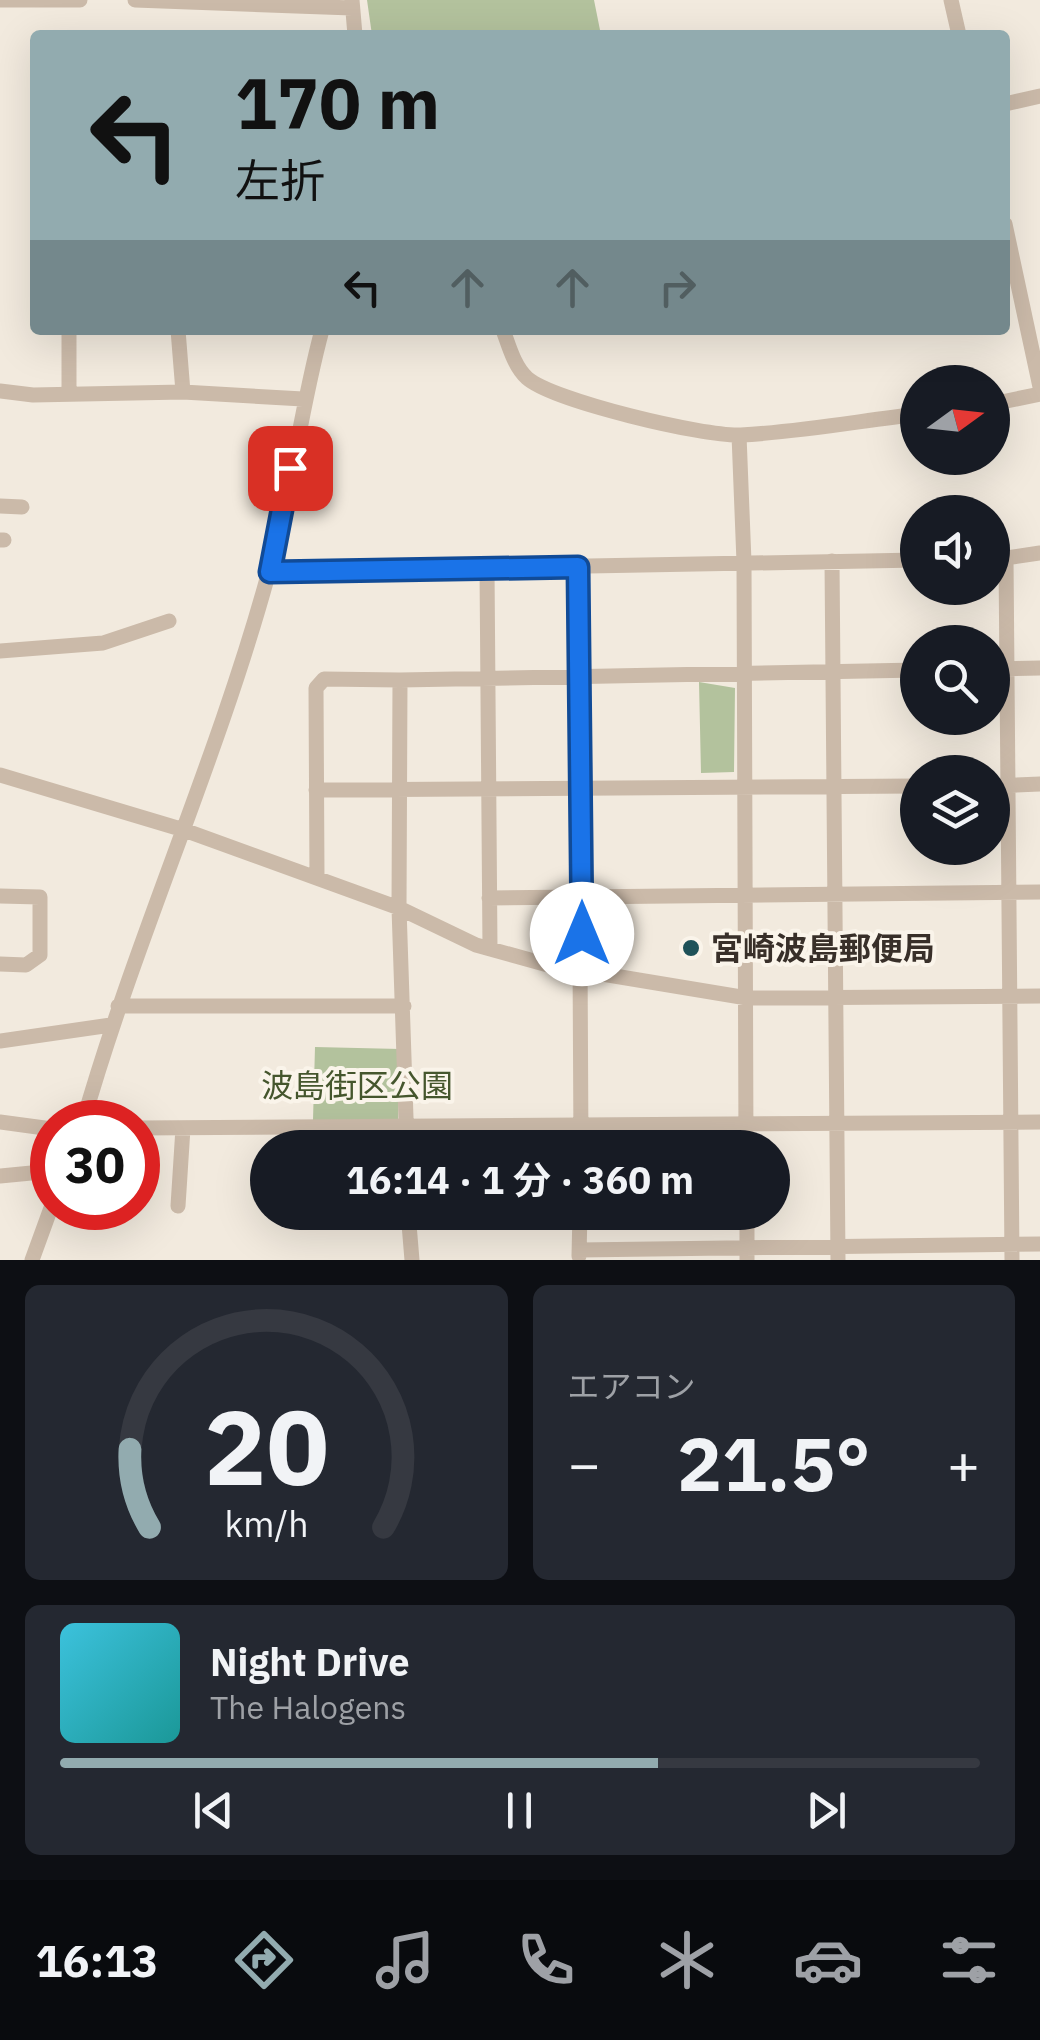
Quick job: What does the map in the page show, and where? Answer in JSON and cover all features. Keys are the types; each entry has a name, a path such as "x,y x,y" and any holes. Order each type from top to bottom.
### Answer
{"street":[{"path":"0,0 80,0"},
{"path":"135,0 352,4 355,30"},
{"path":"951,0 958,30"},
{"path":"1010,103 1040,96"},
{"path":"1010,248 1040,391 1010,399"},
{"path":"69,394 70,335"},
{"path":"178,335 183,392"},
{"path":"89,1100 111,1025 184,830 270,572 303,400 321,335"},
{"path":"505,335 512,357 528,379 551,390 691,431 739,435 900,416"},
{"path":"0,391 183,392 303,400"},
{"path":"739,435 744,562 746,1130"},
{"path":"0,506 22,507"},
{"path":"1010,558 1040,553"},
{"path":"270,572 900,560"},
{"path":"832,561 838,1253"},
{"path":"578,567 581,1128"},
{"path":"487,568 490,949"},
{"path":"0,651 104,643 168,621"},
{"path":"1010,669 1040,668"},
{"path":"316,878 316,688 324,679 900,670"},
{"path":"400,680 399,908 406,1129"},
{"path":"0,775 184,830 399,908 490,949 582,972 747,998 1040,996"},
{"path":"1010,786 1040,784"},
{"path":"316,790 900,786"},
{"path":"1008,865 1012,1252"},
{"path":"490,898 1040,892"},
{"path":"0,896 40,896 40,954 26,965 0,964"},
{"path":"118,1006 404,1006"},
{"path":"0,1041 111,1025"},
{"path":"0,1122 30,1126"},
{"path":"160,1128 1040,1122"},
{"path":"178,1206 183,1128"},
{"path":"0,1176 30,1173"},
{"path":"32,1260 43,1230"},
{"path":"410,1230 412,1260"},
{"path":"580,1230 579,1255 1012,1252 1040,1244"}],"green space":[{"path":"367,0 594,0 600,30 371,30"},
{"path":"699,682 735,688 734,772 701,773"},
{"name":"波島街区公園","path":"315,1047 400,1049 398,1123 313,1120"}],"place":[{"name":"宮崎波島郵便局","path":"691,948"}],"route":[{"path":"290,468 270,572 578,567 582,934"}]}
